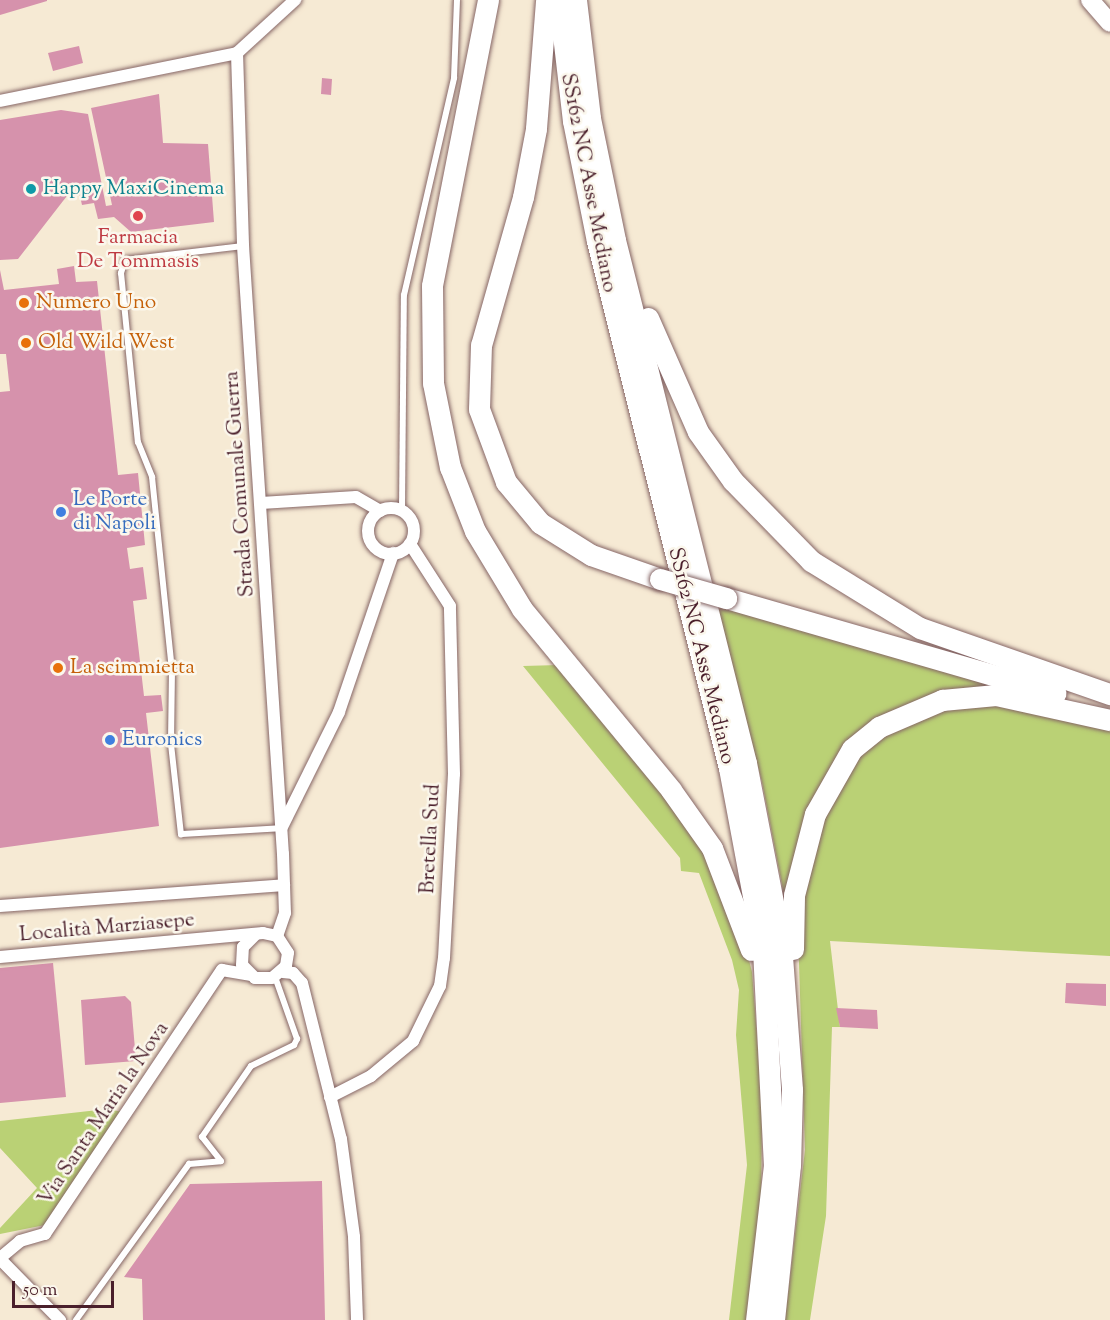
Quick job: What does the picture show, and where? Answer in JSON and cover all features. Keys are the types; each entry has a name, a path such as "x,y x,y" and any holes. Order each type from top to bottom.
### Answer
{"highway":[{"path":"488,0 432,286 433,383 450,467 475,531 522,609 671,790 712,848 753,955 783,1090"},
{"path":"546,0 530,164 481,345 481,419 506,482 540,523 591,555 660,579 1110,708"},
{"name":"SS162 NC Asse Mediano","path":"559,0 573,121 597,241 748,859 763,949 783,1090 756,1320"},
{"name":"SS162 NC Asse Mediano","path":"576,0 590,118 768,862 781,943 788,1221 774,1320"},
{"path":"590,118 607,163 652,337 673,384 698,432 773,526 844,586 920,628 1110,694"},
{"path":"783,1090 794,895 815,813 852,749 879,727 942,700 996,695 1110,720"}],"main road":[{"path":"1090,0 1110,23"}],"street":[{"path":"0,101 237,53 295,0"},
{"name":"Strada Comunale Guerra","path":"237,53 243,246 284,885 285,913 277,936"},
{"path":"261,503 356,497 380,511 402,510 412,522 410,544 393,553 339,712 281,828"},
{"path":"380,511 370,522 369,536 377,548 393,553"},
{"name":"Bretella Sud","path":"330,1097 371,1076 412,1041 440,986 444,958 454,774 450,606 410,544"},
{"path":"0,906 284,885"},
{"path":"241,953 256,934 277,936 288,952 279,974"},
{"name":"Località Marziasepe","path":"0,957 256,934"},
{"path":"218,937 241,953 249,975 293,972 302,983 330,1097 349,1189 357,1320"},
{"name":"Via Santa Maria la Nova","path":"0,1259 20,1241 45,1234 222,970 249,975"},
{"path":"0,1259 60,1320"}],"lane":[{"path":"402,510 404,295 453,78 457,0"},
{"path":"243,246 125,260 121,273 138,442 152,477 172,670 171,744 181,834 281,828"},
{"path":"76,1320 189,1164 221,1161 202,1137 251,1066 294,1045 297,1039 279,974"}],"green space":[{"path":"715,604 1031,692 999,691 870,726 784,895 762,782"},
{"path":"559,665 683,815 737,913 752,972 762,1100 761,1212 746,1320 729,1320 747,1165 736,1035 739,990 732,960 699,873 681,871 680,858 523,666"},
{"path":"990,702 1110,731 1110,956 830,941 840,1027 832,1027 826,1216 810,1320 785,1320 805,1150 798,932 810,849 836,782 877,735 931,710"},
{"path":"107,1109 123,1112 45,1225 0,1234 0,1228 37,1188 0,1148 0,1121"}],"building":[{"path":"0,0 47,0 47,1 0,15"},
{"path":"79,46 83,63 53,71 48,53"},
{"path":"322,78 332,79 331,95 321,94"},
{"path":"159,94 163,143 208,144 214,222 131,232 114,217 98,219 94,203 82,205 77,183 18,259 0,260 0,120 61,110 88,114 106,206 112,205 91,108"},
{"name":"Le Porte di Napoli","path":"74,266 76,282 97,281 118,475 138,473 145,545 127,548 130,569 143,567 147,599 133,601 144,696 161,695 163,711 146,713 159,826 0,848 0,392 10,391 6,354 0,354 0,270 4,290 59,284 57,269"},
{"path":"53,963 66,1097 0,1103 0,968"},
{"path":"1066,983 1106,984 1106,1006 1065,1003"},
{"path":"125,996 131,1002 136,1061 85,1065 81,1000"},
{"path":"836,1008 877,1010 878,1029 840,1027"},
{"path":"322,1181 325,1320 143,1320 142,1279 124,1277 190,1184"}],"place":[{"name":"Happy MaxiCinema","path":"31,189"},
{"name":"Farmacia De Tommasis","path":"138,216"},
{"name":"Numero Uno","path":"24,303"},
{"name":"Old Wild West","path":"26,343"},
{"name":"Le Porte di Napoli","path":"61,512"},
{"name":"La scimmietta","path":"58,668"},
{"name":"Euronics","path":"110,740"}]}
